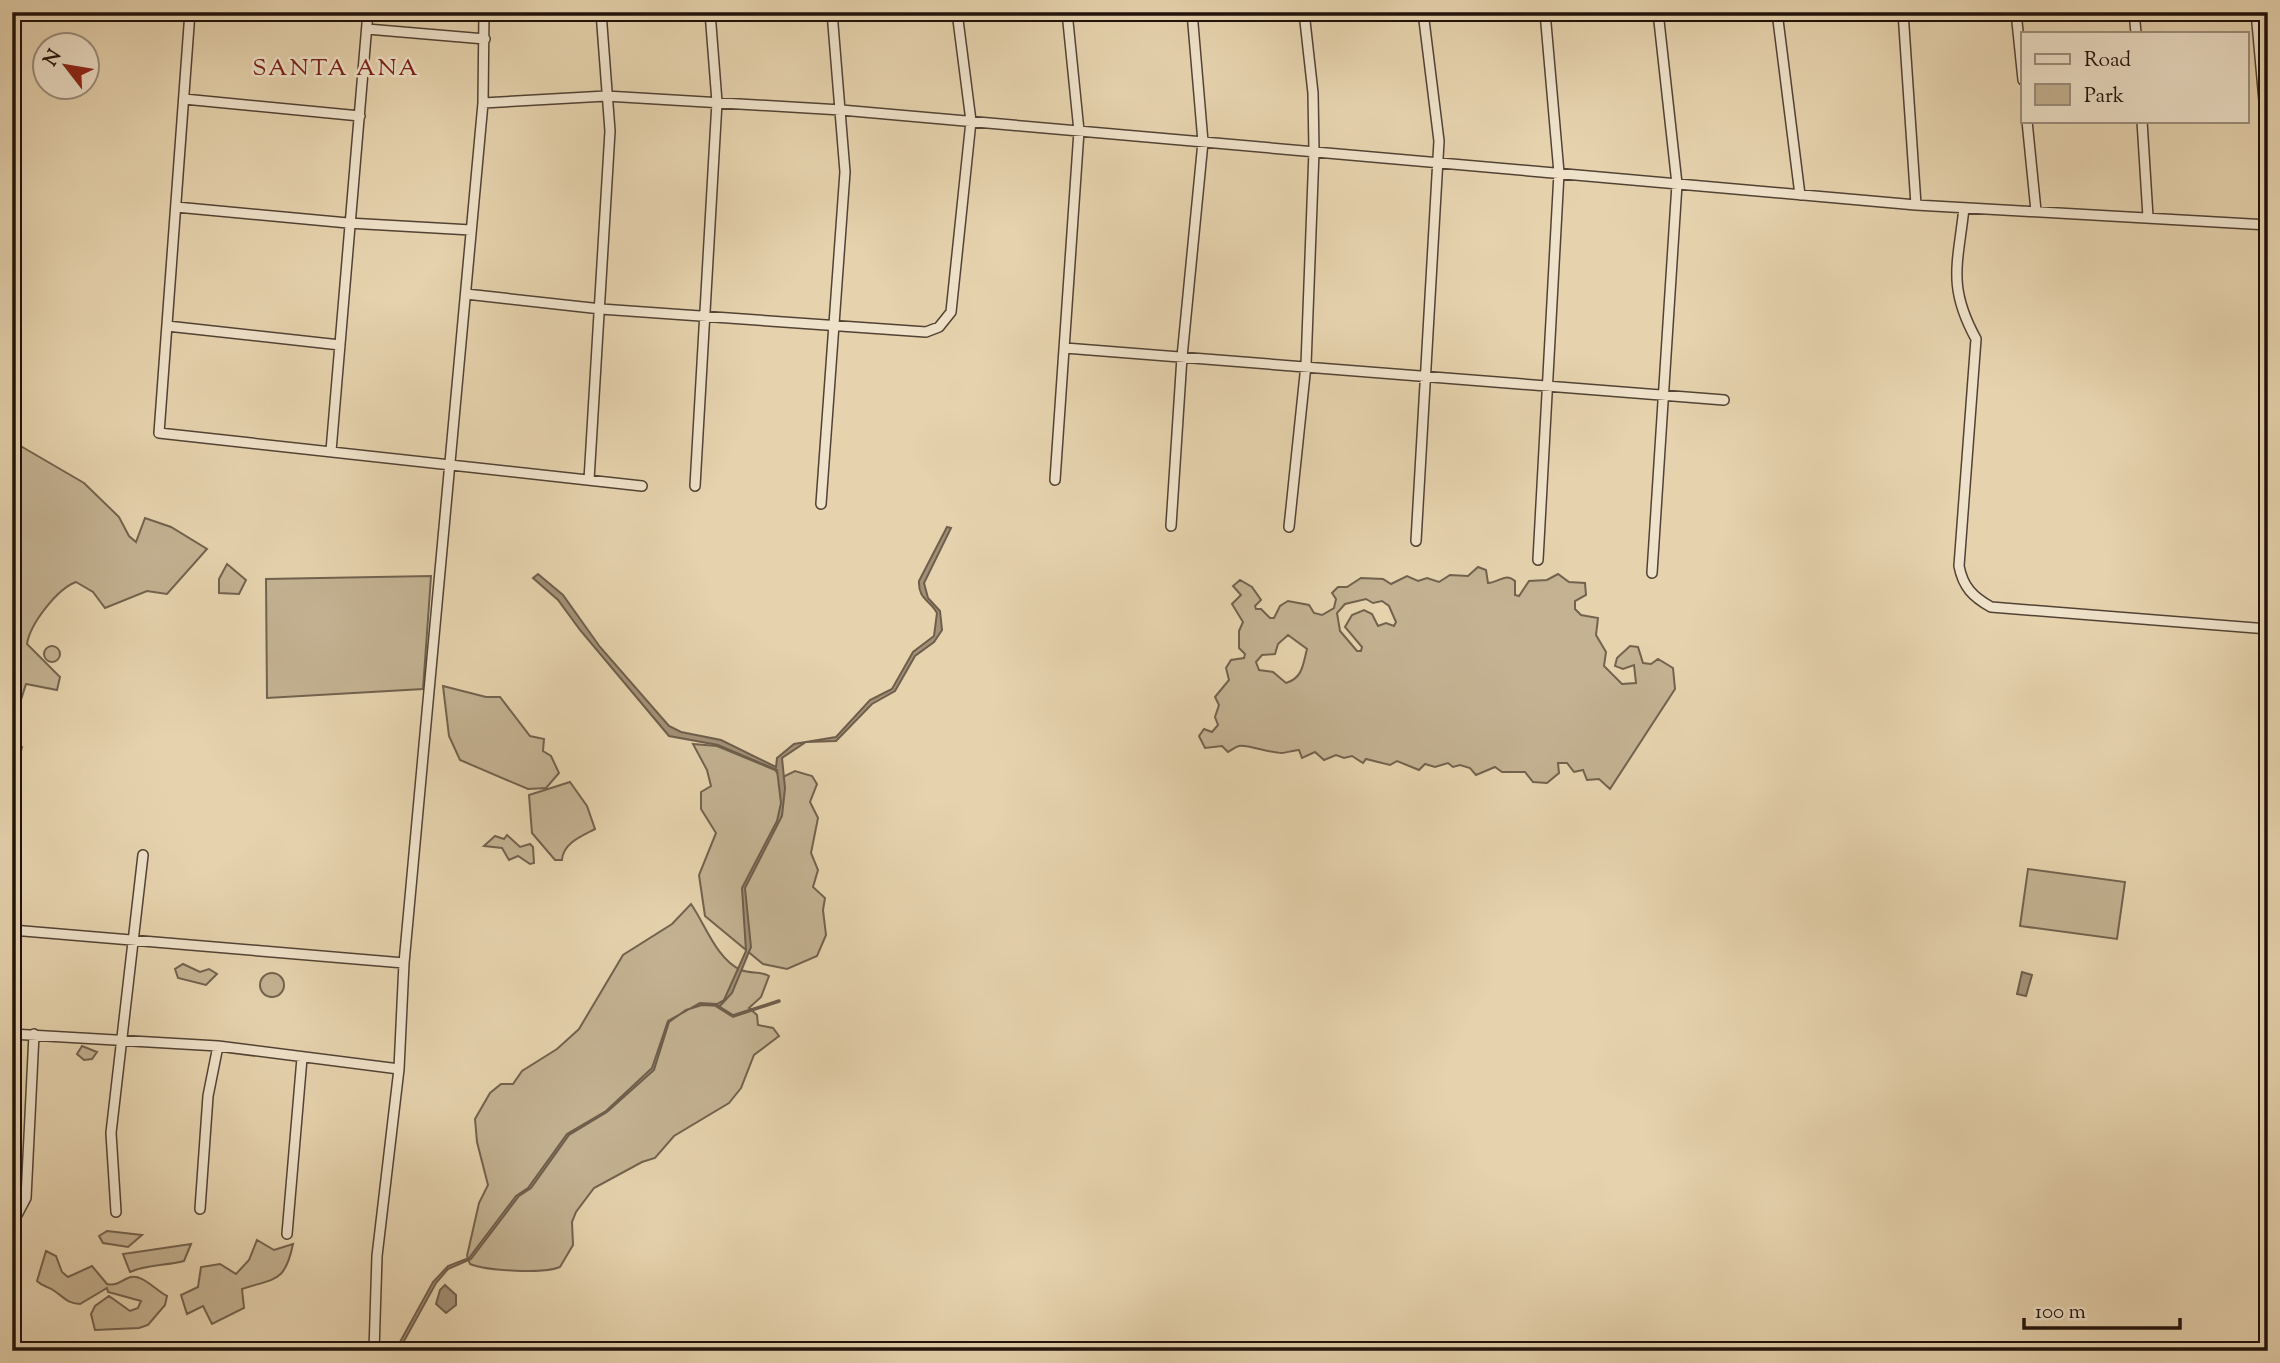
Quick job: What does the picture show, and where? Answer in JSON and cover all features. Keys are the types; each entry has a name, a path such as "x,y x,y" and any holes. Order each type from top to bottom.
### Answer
{"street":[{"path":"190,12 159,433 642,486"},
{"path":"331,452 348,223 368,12"},
{"path":"374,1351 377,1255 399,1069 404,963 483,103 484,12"},
{"path":"589,480 610,131 601,12"},
{"path":"695,486 717,102 710,12"},
{"path":"821,504 845,172 832,12"},
{"path":"466,294 601,309 835,323 926,332 939,327 951,312 971,121 957,12"},
{"path":"1055,480 1079,131 1067,12"},
{"path":"1171,526 1182,357 1203,142 1192,12"},
{"path":"1289,527 1305,367 1314,151 1313,93 1304,12"},
{"path":"1416,541 1439,141 1423,12"},
{"path":"1538,559 1559,173 1545,12"},
{"path":"1652,573 1677,184 1658,12"},
{"path":"1777,12 1800,195"},
{"path":"1903,12 1916,205"},
{"path":"2016,12 2021,61"},
{"path":"2134,12 2136,32"},
{"path":"2256,12 2268,145"},
{"path":"367,29 485,39"},
{"path":"483,103 606,96 841,110 1916,205 2268,225"},
{"path":"184,99 359,116"},
{"path":"2027,122 2036,211"},
{"path":"2142,122 2148,217"},
{"path":"176,207 348,223 471,230"},
{"path":"1964,208 1955,286 1963,315 1976,339 1959,566 1962,583 1976,598 1991,607 2268,629"},
{"path":"167,326 340,345"},
{"path":"1065,348 1724,400"},
{"path":"117,1212 111,1162 111,1133 143,855"},
{"path":"12,930 404,963"},
{"path":"12,1034 66,1035 122,1042 218,1046 399,1069"},
{"path":"12,1216 17,1215 26,1198 34,1034"},
{"path":"200,1209 208,1096 218,1046"},
{"path":"287,1234 302,1058"}],"green space":[{"path":"12,441 84,483 119,517 129,536 136,542 145,518 171,527 207,549 167,594 147,591 105,608 93,592 76,582 53,599 33,627 27,644 60,677 57,690 26,684 15,719 12,717"},
{"path":"227,564 246,580 239,594 219,593 219,579"},
{"path":"1478,567 1486,570 1488,583 1511,579 1515,581 1515,595 1519,596 1529,581 1547,580 1558,574 1569,582 1585,583 1586,595 1575,601 1575,609 1581,615 1598,618 1596,635 1606,652 1604,666 1622,684 1636,683 1634,665 1623,669 1615,666 1617,658 1630,646 1638,647 1643,663 1651,664 1658,659 1673,668 1675,689 1610,789 1599,779 1587,780 1583,770 1574,772 1567,763 1558,763 1559,773 1547,783 1533,782 1525,772 1502,772 1495,767 1476,775 1470,768 1460,765 1453,767 1448,763 1435,767 1425,764 1419,770 1397,761 1390,765 1366,759 1363,763 1352,756 1344,758 1336,755 1324,760 1315,752 1302,758 1299,750 1282,753 1242,746 1228,752 1222,746 1205,748 1199,736 1204,729 1212,732 1218,725 1215,717 1219,705 1215,697 1229,680 1226,668 1231,660 1244,658 1245,654 1239,648 1239,631 1243,622 1232,604 1241,595 1233,586 1240,580 1252,587 1261,600 1255,606 1256,609 1261,609 1270,618 1274,618 1280,606 1288,601 1309,605 1314,613 1322,615 1334,608 1336,599 1332,593 1338,587 1347,587 1361,578 1383,579 1391,584 1407,576 1418,581 1427,578 1439,582 1450,575 1468,576","holes":["1366,599 1373,603 1382,601 1389,606 1396,622 1394,626 1386,623 1378,626 1372,614 1364,610 1352,615 1345,627 1362,647 1361,651 1357,651 1340,631 1337,613 1345,604","1288,635 1307,649 1299,674 1286,683 1273,672 1259,670 1256,662 1262,655 1275,654 1278,644"]},
{"path":"431,576 423,689 267,698 266,579"},
{"path":"49,646 55,646 60,654 58,660 49,662 44,657 44,651"},
{"path":"443,686 486,697 500,697 530,736 544,739 543,751 551,756 559,773 546,788 528,789 460,760 449,736"},
{"path":"12,740 22,747 18,763 12,762"},
{"path":"693,744 717,746 775,770 781,778 795,771 812,776 817,784 810,802 818,818 811,853 818,870 813,887 825,898 823,910 826,935 817,956 787,969 763,964 705,916 699,875 716,833 701,809 701,792 711,786 707,770"},
{"path":"570,782 587,806 595,829 569,845 562,860 555,860 532,833 529,795"},
{"path":"507,835 520,847 530,844 533,847 534,863 530,864 518,856 509,860 502,848 484,846 495,836 504,839"},
{"path":"2028,869 2125,882 2117,939 2020,926"},
{"path":"691,904 725,958 741,970 769,976 761,997 749,1008 757,1015 758,1025 773,1028 779,1036 754,1055 741,1088 729,1103 674,1136 655,1158 642,1162 594,1188 576,1212 572,1222 573,1245 560,1267 515,1271 470,1264 467,1256 479,1203 488,1185 477,1142 475,1119 490,1093 501,1084 513,1084 522,1071 557,1049 579,1029 623,955 672,924"},
{"path":"183,964 200,972 209,969 217,974 206,985 178,978 175,969"},
{"path":"272,973 281,976 284,985 281,994 272,997 263,994 260,985 263,976"},
{"path":"82,1046 97,1052 92,1059 84,1060 77,1054"},
{"path":"107,1231 142,1235 128,1247 103,1243 99,1236"},
{"path":"257,1240 274,1250 293,1244 282,1272 271,1280 242,1289 244,1308 212,1324 203,1306 187,1314 181,1295 198,1287 201,1267 220,1264 236,1274 249,1260"},
{"path":"191,1244 184,1261 130,1272 123,1254"},
{"path":"46,1251 56,1256 62,1272 68,1277 92,1266 107,1284 138,1277 167,1296 165,1305 148,1325 139,1328 95,1330 91,1314 95,1306 109,1296 130,1311 138,1308 141,1301 108,1292 107,1288 80,1304 68,1301 37,1281"}],"shaded area":[{"path":"947,527 951,528 924,583 928,598 940,611 942,630 934,642 915,656 895,691 872,704 836,741 806,742 836,737 870,700 892,689 913,652 934,636 937,613 922,596 919,581"},
{"path":"538,574 563,595 600,647 669,726 681,732 721,740 776,767 777,758 794,744 806,742 782,758 785,788 782,816 745,888 751,947 732,993 720,1006 702,1005 690,1009 700,1003 717,1004 724,1000 746,951 742,888 777,821 781,803 777,770 718,745 669,736 558,600 533,578"},
{"path":"2022,972 2032,975 2026,996 2017,994"},
{"path":"680,1014 669,1022 654,1070 607,1112 569,1135 531,1188 519,1196 471,1259 448,1269 436,1283 403,1343 395,1351 433,1282 448,1266 469,1258 516,1196 528,1188 567,1134 606,1111 652,1068 668,1021"},
{"path":"445,1285 456,1295 456,1305 446,1313 436,1304 440,1290"}],"waterway":[{"path":"717,1006 733,1016 779,1001"}],"district":[{"name":"SANTA ANA","path":"336,67"}]}
